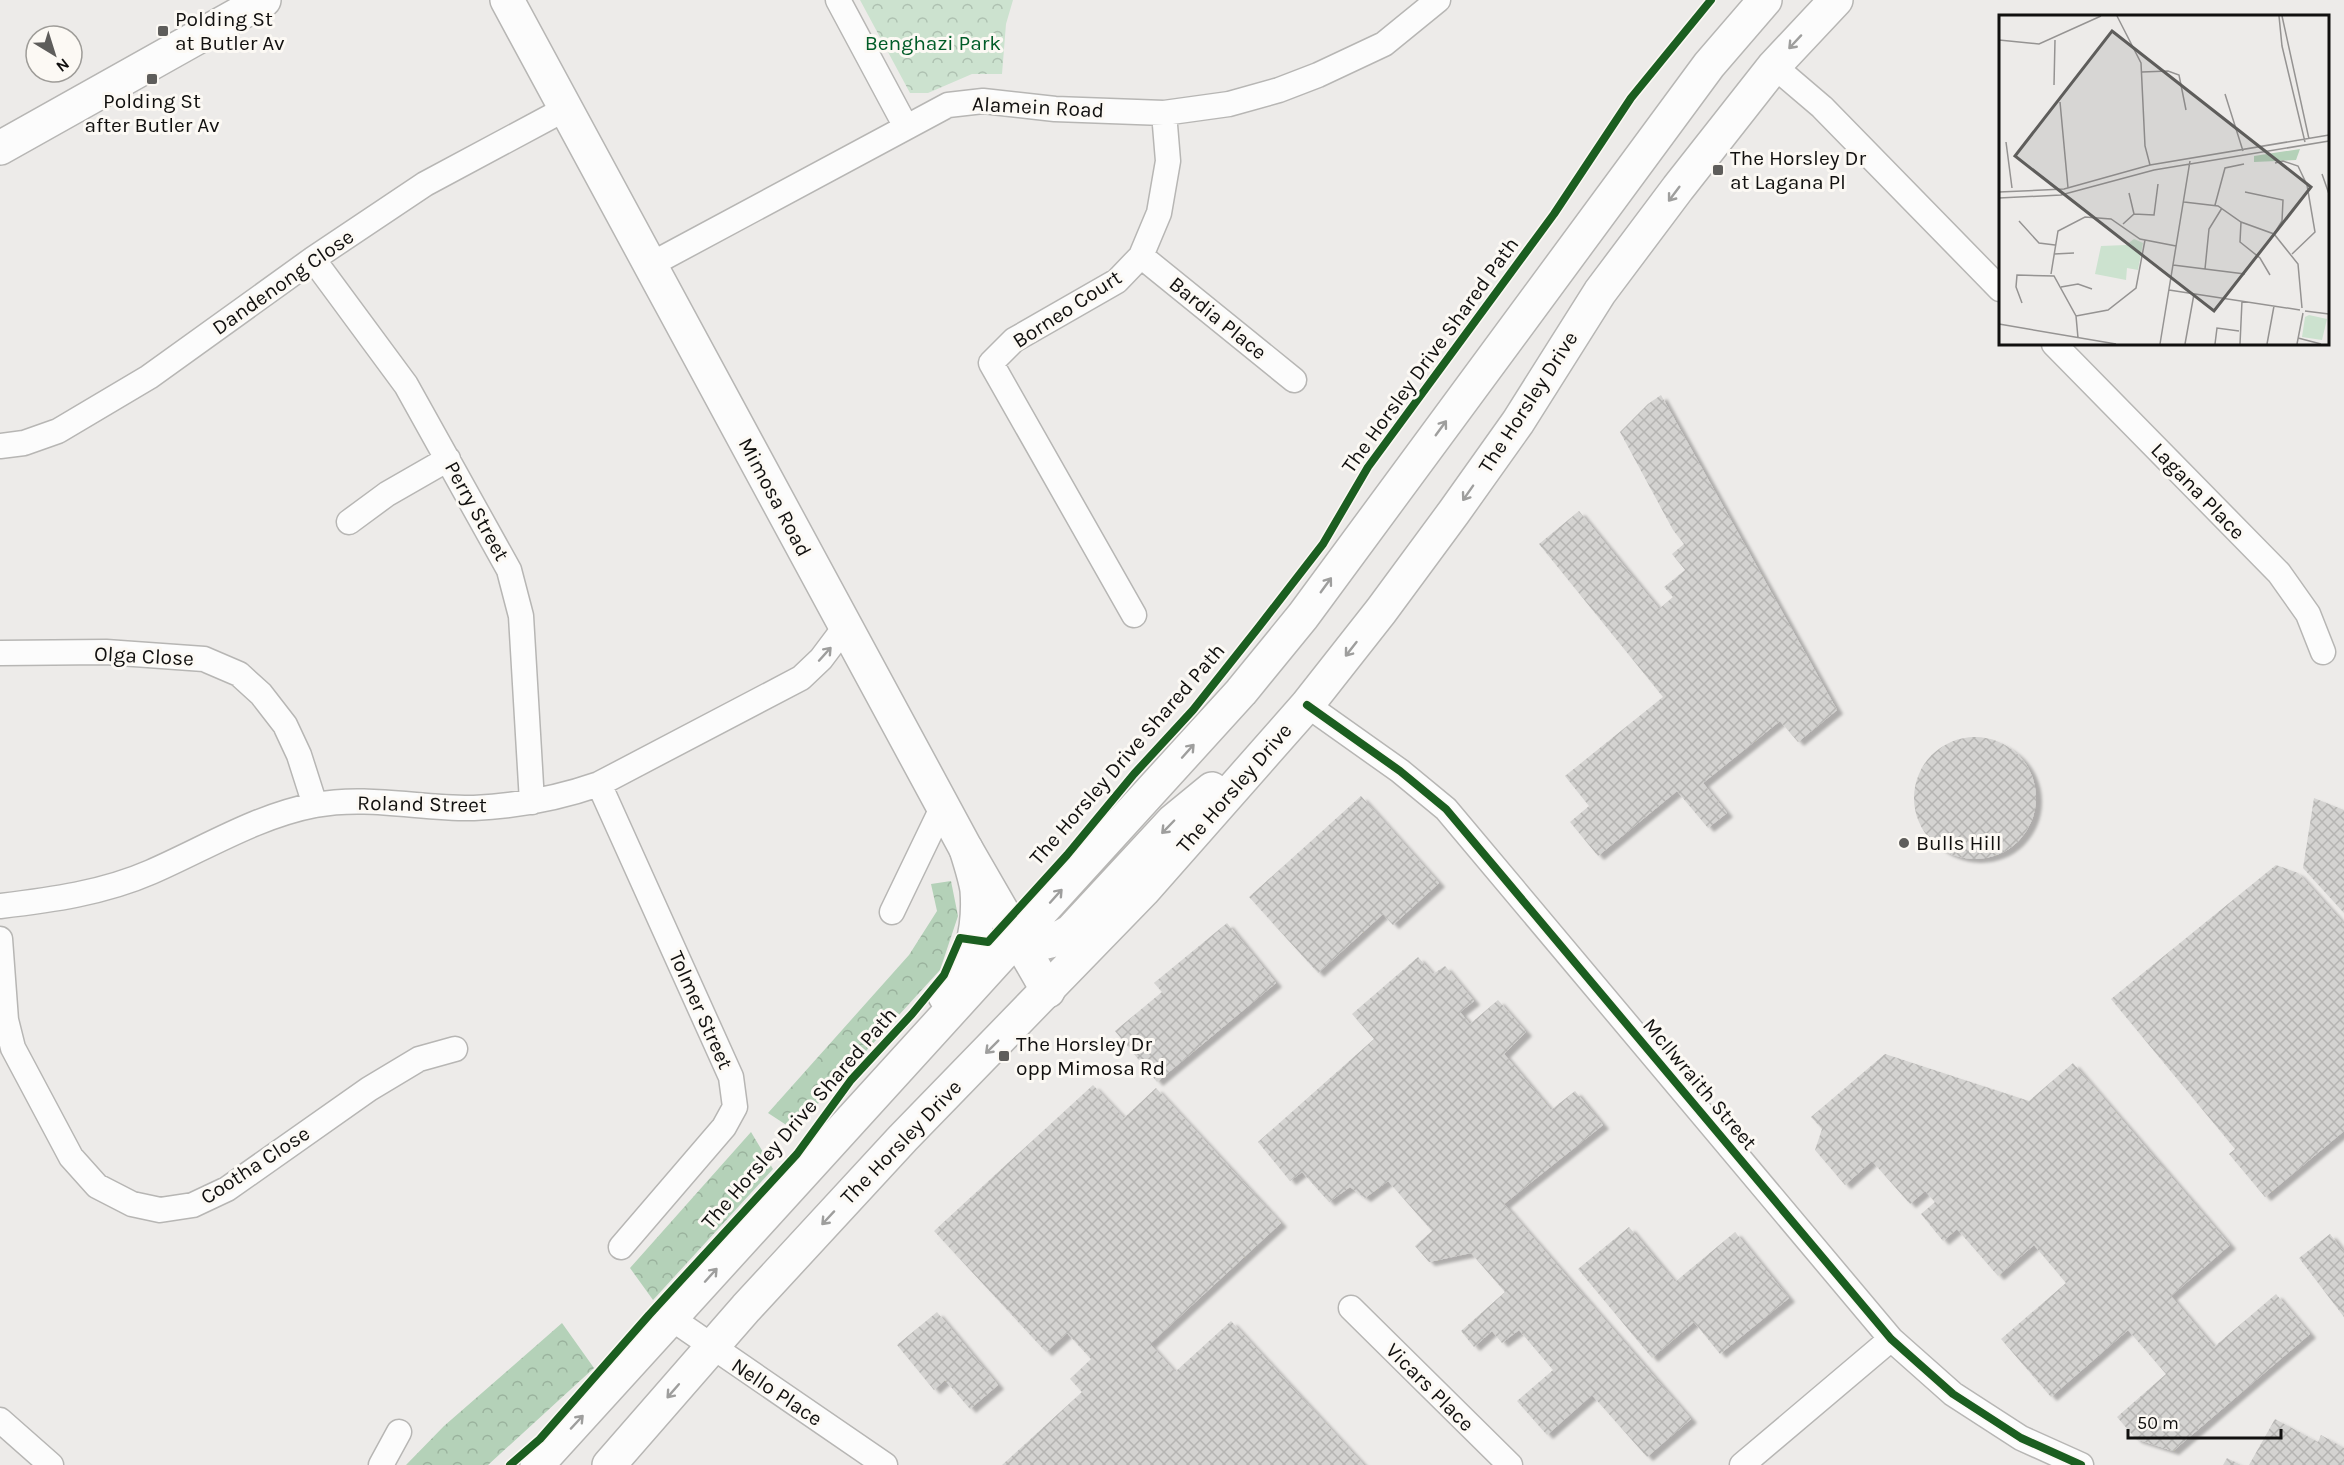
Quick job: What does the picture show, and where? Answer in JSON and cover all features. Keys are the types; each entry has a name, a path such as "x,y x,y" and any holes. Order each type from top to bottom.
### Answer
{"main road":[{"name":"Mimosa Road","path":"507,0 966,849 1048,991"},
{"path":"537,1465 1241,692 1296,624 1709,65 1765,0"},
{"name":"The Horsley Drive","path":"609,1465 711,1347 903,1138 1143,891 1307,705 1381,611 1493,458 1600,292 1678,188 1774,66 1836,0"},
{"path":"0,148 248,4"},
{"path":"1017,939 1035,945 1056,941 1071,932 1173,821 1307,705"},
{"path":"838,1136 900,1045 955,986 965,966 974,940 977,914 976,888 966,849"}],"street":[{"path":"838,0 906,127"},
{"name":"Alamein Road","path":"650,265 948,105 983,100 1055,109 1164,113 1229,104 1279,90 1318,75 1384,44 1438,0"},
{"path":"1774,66 1822,107 1999,287"},
{"name":"Dandenong Close","path":"0,446 24,443 58,431 149,376 313,259 425,184 564,109"},
{"name":"Borneo Court","path":"1134,615 991,363 1014,340 1117,281 1142,256 1159,213 1168,161 1164,113"},
{"name":"Bardia Place","path":"1142,256 1294,380"},
{"name":"Perry Street","path":"313,259 406,385 509,570 521,616 532,802"},
{"name":"Lagana Place","path":"2055,345 2279,573 2308,614 2323,652"},
{"path":"349,522 387,494 448,459"},
{"name":"Roland Street","path":"0,906 48,901 88,893 148,873 257,822 315,805 361,802 474,808 532,802 568,795 599,784 801,678 821,658 845,627"},
{"name":"Olga Close","path":"0,653 106,652 204,659 239,674 261,694 285,725 299,755 315,805"},
{"name":"McIlwraith Street","path":"1307,705 1400,771 1446,809 1891,1339 1953,1394 2021,1438 2081,1465"},
{"name":"Tolmer Street","path":"599,784 731,1077 735,1107 724,1126 621,1247"},
{"path":"892,912 943,806"},
{"name":"Cootha Close","path":"0,939 6,1020 13,1048 71,1157 97,1186 132,1204 160,1210 193,1205 227,1189 369,1089 419,1059 454,1049"},
{"name":"Vicars Place","path":"1351,1308 1510,1465"},
{"name":"Nello Place","path":"671,1318 885,1465"},
{"path":"1742,1465 1891,1339"},
{"path":"0,1420 51,1465"},
{"path":"381,1465 399,1432"}],"green space":[{"name":"Benghazi Park","path":"860,0 1013,0 1006,24 1002,74 972,74 928,93 910,93"},
{"path":"951,881 958,916 940,970 794,1130 768,1113 909,955 937,911 931,884"},
{"path":"751,1132 773,1169 653,1300 630,1268"},
{"path":"562,1323 594,1368 488,1465 406,1465 444,1426"}],"building":[{"path":"1661,395 1837,710 1798,742 1780,721 1703,783 1727,813 1708,828 1677,791 1598,856 1570,822 1589,806 1565,776 1663,697 1539,544 1579,511 1659,609 1673,597 1664,587 1685,570 1672,554 1684,544 1673,530 1620,432 1648,404"},
{"path":"1975,737 1998,742 2009,747 2018,755 2026,764 2031,775 2036,798 2031,821 2026,832 2018,841 2009,849 1998,854 1975,859 1952,854 1941,849 1932,841 1924,832 1919,821 1914,798 1919,775 1924,764 1932,755 1941,747 1952,742"},
{"path":"1361,796 1439,883 1393,925 1383,914 1318,973 1249,897"},
{"path":"2314,798 2344,810 2344,913 2303,868"},
{"path":"2276,865 2298,873 2344,924 2344,1131 2265,1197 2229,1154 2235,1149 2111,999"},
{"path":"1227,923 1276,983 1157,1082 1115,1031 1162,992 1154,983"},
{"path":"1418,957 1433,974 1445,966 1474,1001 1460,1012 1470,1024 1498,1000 1526,1032 1504,1054 1551,1110 1575,1091 1603,1125 1504,1204 1691,1419 1647,1457 1592,1395 1547,1435 1517,1401 1553,1370 1519,1330 1502,1343 1492,1331 1474,1347 1461,1331 1505,1292 1471,1253 1429,1262 1415,1246 1432,1231 1388,1181 1365,1198 1350,1187 1329,1202 1302,1172 1290,1181 1258,1142 1374,1039 1352,1014"},
{"path":"1885,1054 2029,1101 2073,1063 2230,1245 2171,1296 2214,1347 2276,1294 2310,1334 2173,1451 2136,1439 2117,1417 2166,1374 2128,1330 2051,1397 2001,1339 2066,1283 2034,1245 1998,1276 1957,1229 1943,1241 1921,1214 1935,1202 1925,1191 1910,1204 1872,1161 1845,1185 1815,1150 1822,1129 1811,1117"},
{"path":"1093,1085 1124,1118 1156,1088 1281,1223 1150,1344 1175,1372 1231,1321 1364,1465 1002,1465 1082,1392 1070,1379 1091,1359 1067,1333 1046,1352 934,1231"},
{"path":"1629,1227 1675,1282 1735,1232 1789,1298 1720,1354 1694,1322 1652,1358 1578,1269"},
{"path":"2330,1234 2344,1252 2344,1317 2299,1258"},
{"path":"937,1312 998,1385 970,1409 945,1380 934,1390 897,1345"},
{"path":"2275,1419 2318,1442 2321,1435 2344,1448 2344,1465 2249,1465"},
{"path":"2227,1458 2241,1465 2223,1465"}],"cycle path":[{"name":"The Horsley Drive Shared Path","path":"510,1465 540,1439 649,1315 797,1154 851,1080 912,1014 944,975 960,938 988,942 1067,855 1134,774 1193,710 1323,544 1368,467 1554,214 1631,98 1711,0"},
{"path":"1307,705 1400,771 1446,809 1891,1339 1953,1394 2021,1438 2081,1465"}],"place":[{"name":"Polding St at Butler Av","path":"163,31"},
{"name":"Polding St after Butler Av","path":"152,79"},
{"name":"The Horsley Dr at Lagana Pl","path":"1718,170"},
{"name":"Bulls Hill","path":"1904,843"},
{"name":"The Horsley Dr opp Mimosa Rd","path":"1004,1056"}]}
